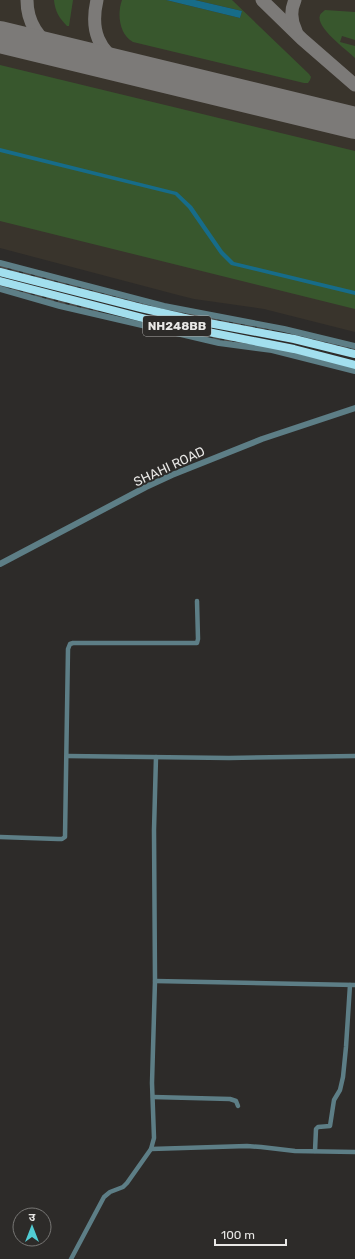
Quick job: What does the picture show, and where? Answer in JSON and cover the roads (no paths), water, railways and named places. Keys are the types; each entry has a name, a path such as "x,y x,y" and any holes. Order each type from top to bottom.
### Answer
{"highway":[{"name":"NH248BB","path":"0,272 141,308 294,339 355,354"},
{"name":"NH248BB","path":"0,281 158,322 288,347 355,365"}],"street":[{"path":"0,263 164,306 284,329 355,346"},
{"path":"0,289 60,306 185,335 278,352 355,371"},
{"name":"SHAHI ROAD","path":"0,564 146,487 172,475 262,439 355,408"},
{"path":"0,837 58,840 64,838 66,834 68,649 70,644 197,643 197,601"},
{"path":"67,756 229,758 355,756"},
{"path":"71,1259 101,1202 107,1194 123,1187 128,1183 151,1149 154,1138 154,830 156,757"},
{"path":"155,981 352,985 342,1084 334,1100 330,1124 328,1126 318,1127 316,1129 315,1151"},
{"path":"153,1097 230,1098 236,1100 238,1106"},
{"path":"151,1149 247,1146 315,1151 355,1152"}],"water":[{"path":"166,0 195,0 242,11 240,18"},
{"path":"0,148 177,192 192,206 223,251 234,262 355,291 355,295 231,265 220,254 188,208 175,195 0,152"}],"tunnel":[{"path":"0,266 119,298 200,317 272,329"},
{"path":"0,285 98,312"},
{"path":"189,333 254,345"},
{"path":"293,334 355,350"}]}
